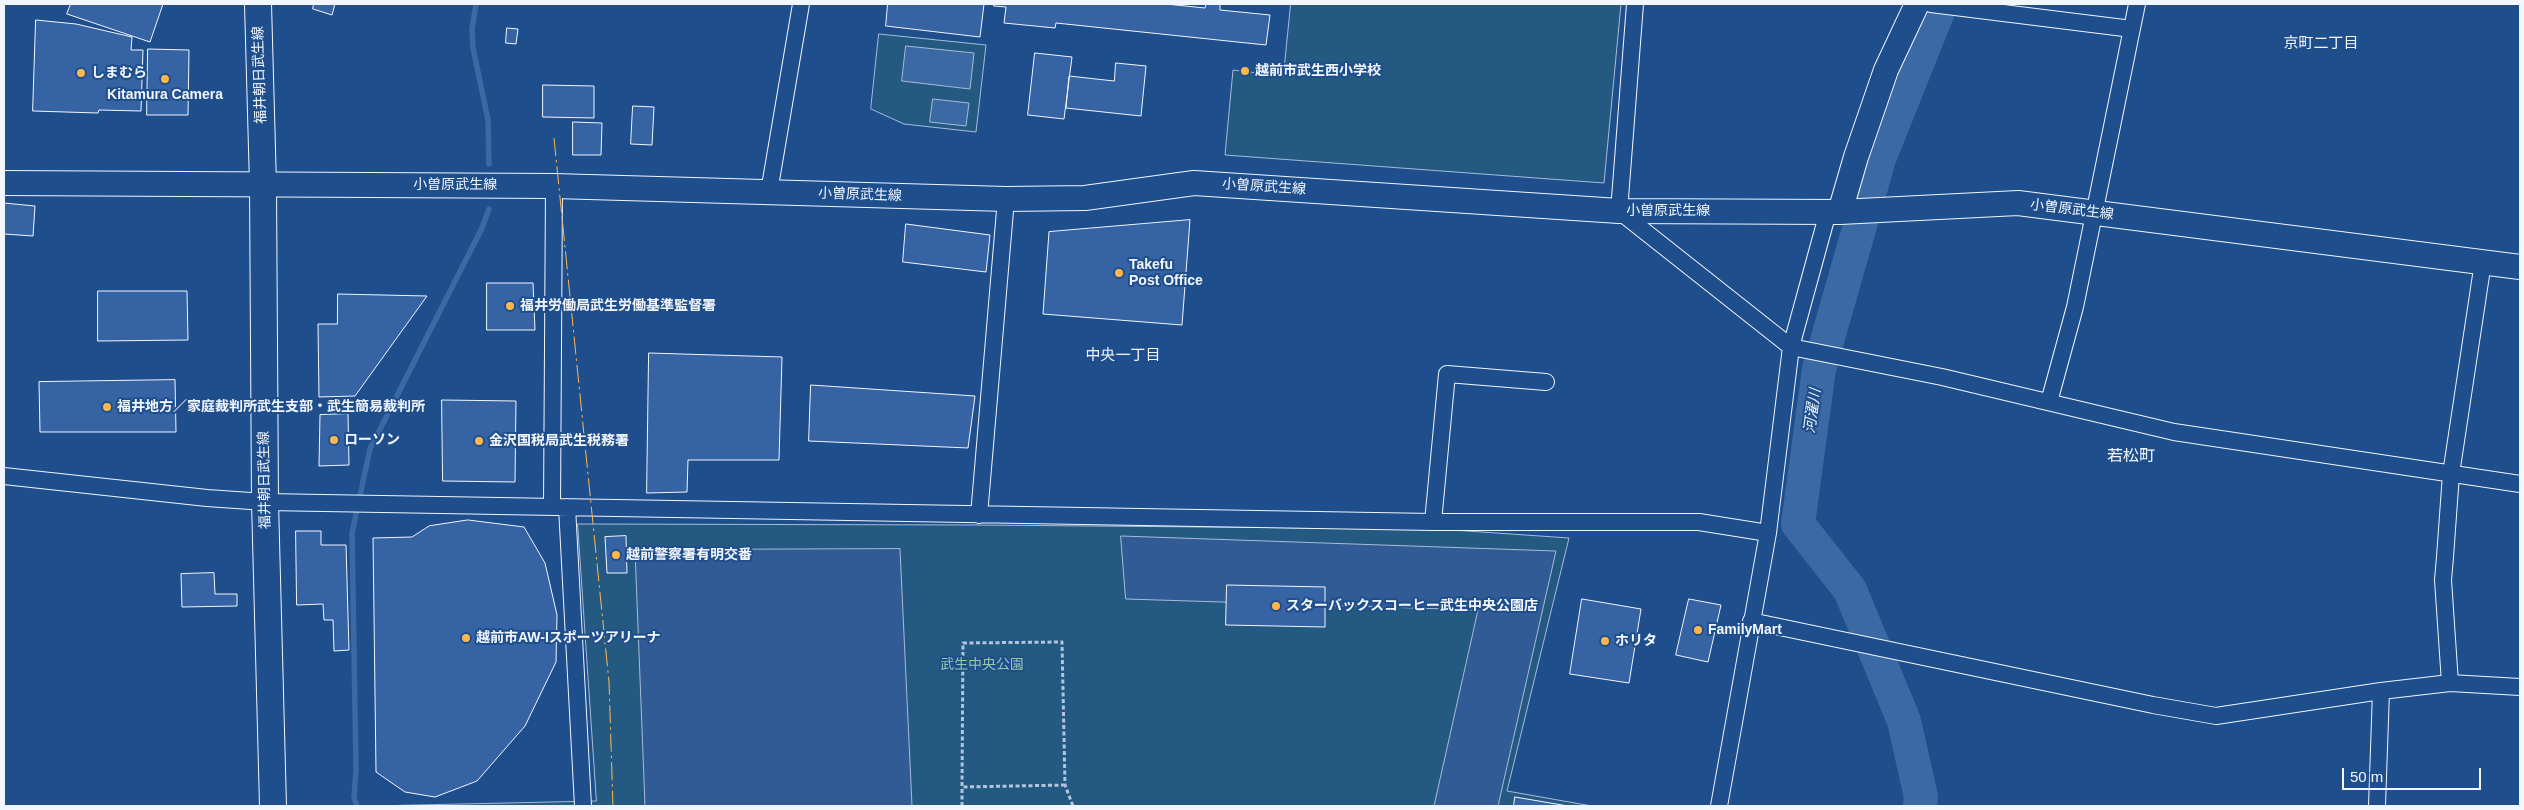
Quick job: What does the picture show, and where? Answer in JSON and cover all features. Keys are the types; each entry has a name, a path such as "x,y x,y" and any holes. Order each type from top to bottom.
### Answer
{"main road":[{"name":"福井朝日武生線","path":"258,4 263,185 265,502 272,806"},
{"path":"1837,212 1886,70 1916,4"},
{"name":"小曽原武生線","path":"4,183 554,186 1006,199 1085,198 1194,183 1619,211 1837,212 1996,203 2041,204 2520,267"}],"street":[{"path":"768,192 801,4"},
{"path":"1634,4 1619,211 1791,347 1942,377 2049,402 2111,419 2174,432 2520,484"},
{"path":"1931,4 2132,29"},
{"path":"2049,402 2075,307 2137,4"},
{"path":"554,186 560,506 583,806"},
{"path":"979,515 1006,199"},
{"path":"1719,806 1768,533 1791,347 1837,212"},
{"path":"2450,683 2443,580 2451,474 2483,262"},
{"path":"1433,522 1447,374 1546,382"},
{"path":"4,476 207,498 265,502 1433,522 1700,522 1768,533"},
{"path":"1752,621 2153,705 2216,716 2381,691 2450,683 2520,687"},
{"path":"2376,806 2381,691"}],"path":[{"path":"962,806 963,643 1062,642 1065,785 1073,806"},
{"path":"962,787 1065,785"}],"green space":[{"path":"1291,4 1621,4 1604,183 1225,155 1233,70 1283,76"},
{"path":"879,34 986,45 976,132 904,124 871,109"},
{"name":"武生中央公園","path":"578,524 1438,529 1569,538 1507,791 1592,806 372,806 596,801"}],"shaded area":[{"path":"906,46 974,53 970,89 902,81"},
{"path":"933,99 969,103 966,126 930,122"},
{"path":"1121,536 1556,551 1498,806 1434,806 1478,610 1126,599"},
{"path":"900,549 912,806 645,806 635,550"}],"building":[{"path":"71,4 163,4 150,42 67,14"},
{"path":"314,4 335,4 332,15 313,9"},
{"path":"888,4 984,4 980,37 886,26"},
{"name":"越前市武生西小学校","path":"994,4 1166,4 1205,8 1206,4 1220,4 1220,10 1270,15 1266,45 1056,23 1055,28 1004,23 1006,7 994,6"},
{"path":"36,20 76,24 132,37 131,50 143,50 141,111 99,110 98,113 33,111"},
{"path":"507,28 518,29 516,44 506,43"},
{"path":"148,49 189,50 188,115 147,115"},
{"path":"1035,53 1072,57 1064,119 1028,115"},
{"path":"1116,63 1146,66 1141,116 1066,108 1069,76 1114,81"},
{"path":"543,85 594,86 594,118 543,117"},
{"path":"633,106 654,107 652,145 631,144"},
{"path":"573,122 602,123 601,155 573,155"},
{"path":"4,203 35,206 33,236 4,234"},
{"path":"1190,220 1182,325 1043,314 1049,232"},
{"path":"906,224 990,235 986,272 903,262"},
{"name":"福井労働局武生労働基準監督署","path":"487,283 533,283 535,330 487,330"},
{"path":"98,291 187,291 188,340 98,341"},
{"path":"338,294 427,296 355,396 319,397 318,324 337,324"},
{"path":"649,353 782,357 779,460 688,460 687,492 647,493"},
{"name":"福井地方／家庭裁判所武生支部・武生簡易裁判所","path":"175,380 176,432 40,432 39,382"},
{"path":"811,385 975,396 968,448 809,441"},
{"name":"金沢国税局武生税務署","path":"442,400 516,401 515,482 443,481"},
{"name":"ローソン","path":"348,414 349,465 319,466 320,415"},
{"name":"越前市AW-Iスポーツアリーナ","path":"468,520 524,527 545,563 557,615 556,662 525,726 477,781 435,797 405,792 376,772 373,538 412,537 429,526"},
{"path":"296,531 321,531 321,545 346,545 349,650 334,651 333,620 324,620 323,604 297,605"},
{"name":"越前警察署有明交番","path":"626,536 627,573 607,573 605,537"},
{"path":"214,573 215,594 237,594 237,606 182,607 181,574"},
{"name":"スターバックスコーヒー武生中央公園店","path":"1227,585 1325,587 1325,627 1226,625"},
{"name":"ホリタ","path":"1582,599 1641,609 1629,683 1570,674"},
{"name":"FamilyMart","path":"1689,599 1721,605 1708,662 1676,655"},
{"path":"1515,797 1568,806 1514,806"}],"waterway":[{"path":"476,4 472,29 473,48 488,120 489,164"},
{"name":"河濯川","path":"1920,806 1921,797 1904,721 1850,590 1798,524 1819,369 1879,159 1941,4"},
{"path":"357,806 354,797 356,769 352,533 370,449 482,228 489,209"}],"power":[{"path":"554,138 609,682 613,806"}],"place":[{"name":"越前市武生西小学校","path":"1245,71"},
{"name":"しまむら","path":"81,73"},
{"name":"Kitamura Camera","path":"165,79"},
{"name":"Takefu Post Office","path":"1119,273"},
{"name":"福井労働局武生労働基準監督署","path":"510,306"},
{"name":"福井地方／家庭裁判所武生支部・武生簡易裁判所","path":"107,407"},
{"name":"ローソン","path":"334,440"},
{"name":"金沢国税局武生税務署","path":"479,441"},
{"name":"越前警察署有明交番","path":"616,555"},
{"name":"スターバックスコーヒー武生中央公園店","path":"1276,606"},
{"name":"FamilyMart","path":"1698,630"},
{"name":"越前市AW-Iスポーツアリーナ","path":"466,638"},
{"name":"ホリタ","path":"1605,641"}],"district":[{"name":"京町二丁目","path":"2321,44"},
{"name":"中央一丁目","path":"1123,356"},
{"name":"若松町","path":"2131,457"}]}
